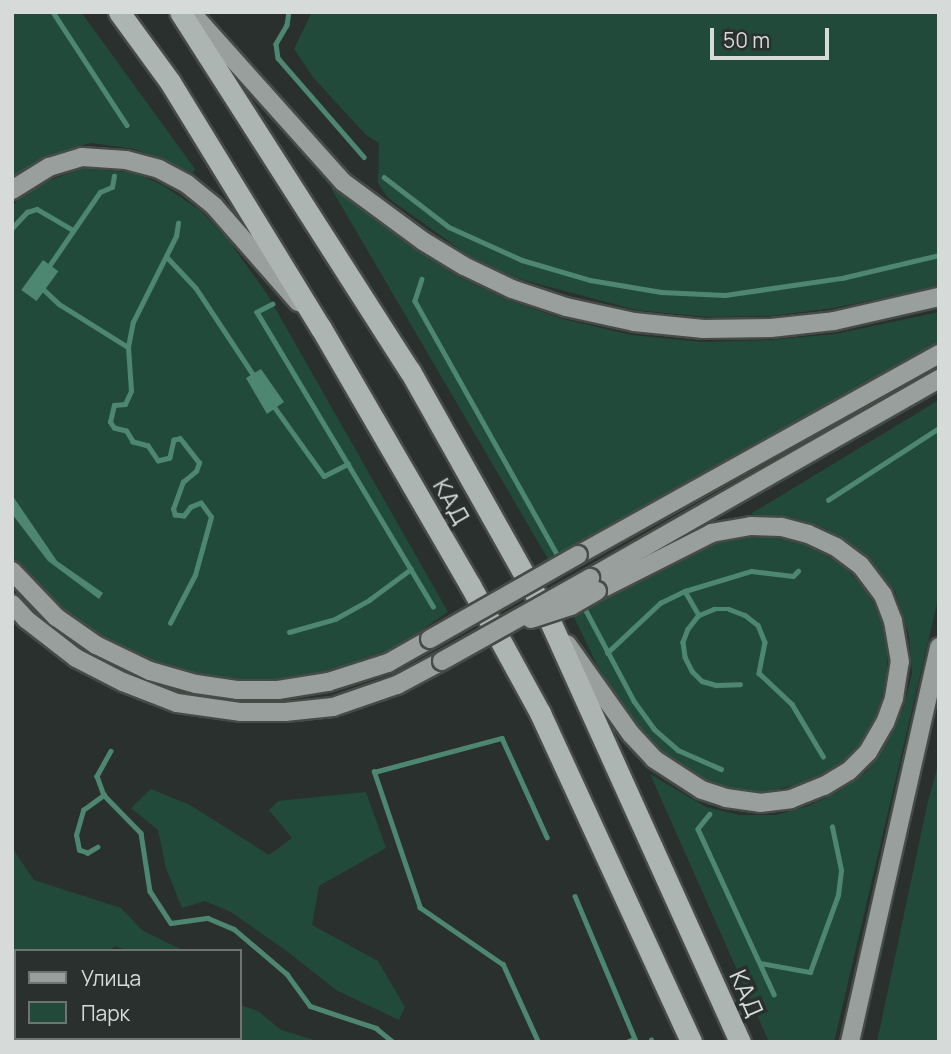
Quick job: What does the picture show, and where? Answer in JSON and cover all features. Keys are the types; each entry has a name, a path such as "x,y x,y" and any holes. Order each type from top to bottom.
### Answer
{"highway":[{"name":"КАД","path":"120,12 170,82 321,328 470,585 540,713 691,1042"},
{"name":"КАД","path":"180,12 410,371 549,619 740,1042"}],"main road":[{"path":"191,12 343,182 424,241 464,266 512,289 566,307 634,321 704,329 771,328 834,321 939,297"},
{"path":"12,190 49,167 82,158 126,160 159,169 187,184 214,206 321,328"},
{"path":"12,571 56,617 96,645 150,671 196,684 237,690 278,690 328,682 388,663 939,354"},
{"path":"593,584 939,379"},
{"path":"12,604 27,620 76,658 123,682 177,703 241,712 285,712 333,707 397,685 501,628 593,584 712,533 751,526 781,527 808,534 836,547 860,565 883,595 893,621 900,662 894,698 885,723 868,752 849,771 824,786 791,799 760,803 726,798 693,785 654,759 631,734 549,619"},
{"path":"850,1042 939,647"}],"green space":[{"path":"12,12 81,12 195,169 193,173 135,149 91,143 53,154 12,180"},
{"path":"312,12 939,12 939,286 834,308 771,316 707,317 636,310 516,278 468,255 388,198 378,183 379,143 366,135 313,77 294,49"},
{"path":"83,168 136,173 164,186 201,211 229,241 267,294 448,612 423,629 426,637 379,658 327,673 283,681 202,678 110,646 72,619 35,585 12,556 12,206 32,187"},
{"path":"335,186 416,250 459,277 508,300 563,319 632,335 703,342 835,334 939,312 939,346 578,548 574,545 548,559 331,188"},
{"path":"939,400 939,595 834,1042 769,1042 650,774 706,807 740,815 776,815 808,806 838,792 866,772 889,738 904,707 912,673 909,636 895,591 865,555 826,529 791,517 754,517 752,513"},
{"path":"746,533 778,535 811,546 843,566 866,589 881,619 888,651 886,682 877,713 863,740 845,760 815,781 760,793 721,789 664,756 638,731 597,665 574,617 639,573 709,540"},
{"path":"939,762 939,1042 877,1042 928,801"},
{"path":"151,789 190,805 269,855 292,838 269,810 278,801 366,792 386,848 319,886 312,925 378,961 405,1007 399,1020 336,990 231,912 205,901 182,908 166,868 158,830 131,808"},
{"path":"12,848 34,880 121,908 142,930 180,949 124,949 115,946 111,949 14,949 14,1040 242,1040 242,1006 258,1011 281,1030 321,1042 12,1042"}],"shaded area":[{"path":"43,260 58,271 37,301 21,290"},
{"path":"261,369 284,402 267,414 246,378"},
{"path":"12,495 57,561 103,593 99,599 48,561 12,514"}],"waterway":[{"path":"53,12 127,125"},
{"path":"289,12 287,25 276,44 278,58 364,157"},
{"path":"47,269 100,192 112,187 114,176"},
{"path":"384,177 449,227 522,260 590,280 661,292 725,295 842,278 939,255"},
{"path":"12,228 27,212 37,209 73,230"},
{"path":"170,623 195,575 211,517 201,503 191,507 184,516 175,515 173,509 183,482 196,471 199,463 180,439 174,440 170,458 158,461 148,446 133,442 126,431 114,428 110,422 114,405 125,404 131,391 128,347 133,322 176,236 178,223"},
{"path":"167,257 196,288 255,377"},
{"path":"422,279 415,301 561,561"},
{"path":"41,287 59,304 128,347"},
{"path":"273,304 257,312 433,606"},
{"path":"273,405 324,476 348,464"},
{"path":"828,500 939,428"},
{"path":"289,632 335,619 369,600 411,569"},
{"path":"607,653 660,603 685,591 751,571 793,576 798,571"},
{"path":"685,591 699,615 688,629 683,642 685,657 692,671 702,681 716,685 740,684"},
{"path":"582,603 634,701 654,729 678,750 721,769"},
{"path":"699,615 714,609 729,609 745,615 758,625 765,642 759,673 792,704 823,756"},
{"path":"538,1042 503,965 420,908 374,772 502,738 547,837"},
{"path":"111,751 97,776 104,795 141,833 150,891 171,923 208,918 234,929 287,974 310,1006 376,1028 393,1042"},
{"path":"98,847 88,853 79,850 76,835 83,810 104,795"},
{"path":"710,814 698,829 774,994"},
{"path":"760,963 810,972 838,895 841,870 832,827"},
{"path":"575,896 635,1039 628,1042"}]}
